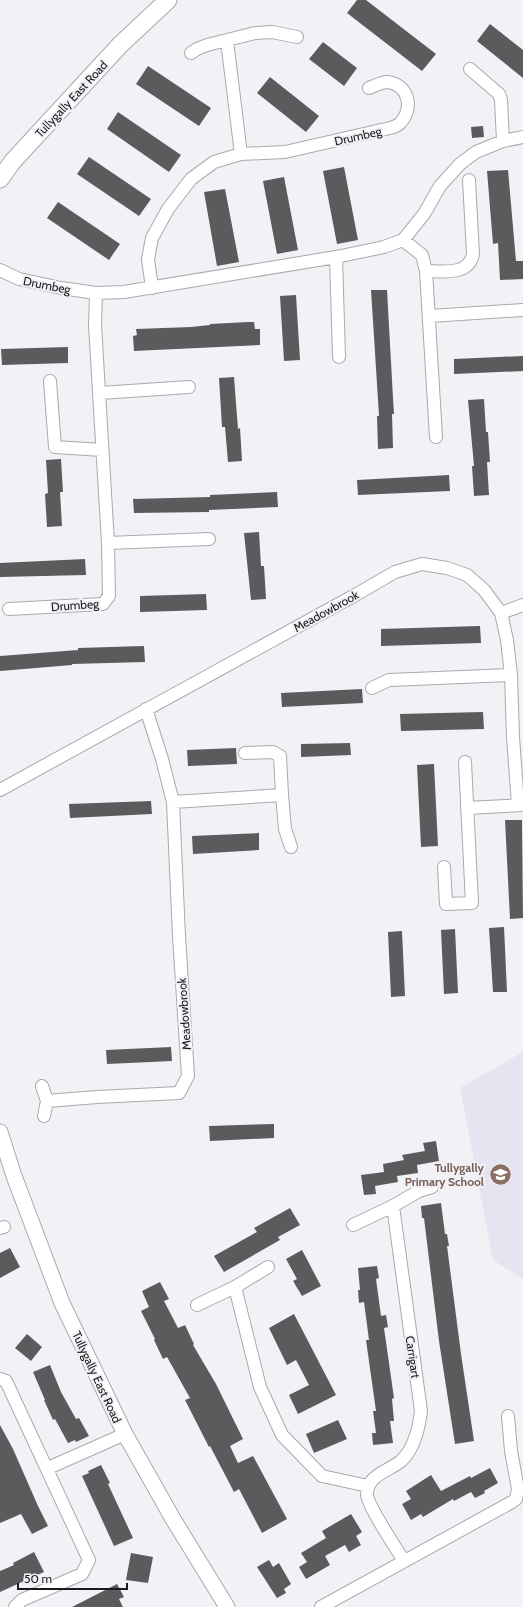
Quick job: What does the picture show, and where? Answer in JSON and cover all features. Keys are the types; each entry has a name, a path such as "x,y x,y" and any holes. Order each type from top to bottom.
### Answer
{"main road":[{"path":"144,21 148,0"},
{"name":"Tullygally East Road","path":"0,179 18,156 120,45 168,0"}],"street":[{"path":"192,53 207,45 255,33 272,32 297,36"},
{"path":"227,41 241,154"},
{"path":"470,69 499,94 501,100 502,141"},
{"name":"Drumbeg","path":"152,288 148,259 152,238 168,209 191,179 214,162 241,154 285,152 390,128 400,123 408,112 408,98 399,85 386,82 369,88"},
{"path":"436,437 430,316 426,271 422,255 403,240 424,214 440,186 460,164 476,152 502,141 523,136"},
{"path":"426,271 459,270 467,267 472,261 473,254 468,180"},
{"name":"Drumbeg","path":"0,270 19,279 96,294 124,292 336,257 384,247 403,240"},
{"path":"336,257 339,356"},
{"name":"Drumbeg","path":"9,609 103,604 109,596 108,543 96,325 96,294"},
{"path":"430,316 523,310"},
{"path":"50,381 55,447 102,450"},
{"path":"100,393 189,387"},
{"path":"108,543 209,539"},
{"name":"Meadowbrook","path":"0,790 358,594 395,572 422,564 447,568 467,575 484,590 501,613 507,640 511,675 513,736 520,805 468,808"},
{"path":"501,613 523,605"},
{"path":"372,688 389,680 511,675"},
{"name":"Meadowbrook","path":"47,1101 179,1093 188,1076 178,922 173,802 146,709"},
{"path":"245,753 273,752 280,756 285,829 291,847"},
{"path":"444,867 446,904 472,903 465,762"},
{"path":"173,802 282,795"},
{"path":"42,1086 47,1101 44,1116"},
{"name":"Tullygally East Road","path":"0,1132 14,1176 62,1303 124,1434 173,1519 228,1607"},
{"path":"353,1225 393,1206 419,1190 432,1187"},
{"name":"Carrigart","path":"368,1486 373,1479 400,1461 408,1453 419,1424 421,1411 393,1206"},
{"path":"197,1305 235,1287 268,1268"},
{"path":"235,1287 260,1387 282,1435 322,1476 368,1486 367,1494 370,1505 404,1561"},
{"path":"0,1379 6,1381 48,1468 89,1560 82,1574 22,1600 15,1607"},
{"path":"321,1607 516,1499 518,1489 511,1451 508,1416"},
{"path":"48,1468 124,1434"}],"shaded area":[{"name":"Tullygally Primary School","path":"523,1052 523,1279 493,1260 460,1088"}],"building":[{"path":"357,0 366,0 436,54 422,71 347,13"},
{"path":"490,24 523,50 523,78 477,41"},
{"path":"323,42 357,68 344,86 309,59"},
{"path":"148,66 211,108 199,126 136,84"},
{"path":"270,77 319,116 306,132 257,93"},
{"path":"118,112 181,155 169,172 107,129"},
{"path":"483,126 484,137 472,138 471,127"},
{"path":"89,157 151,199 139,216 77,174"},
{"path":"344,167 358,240 337,244 323,171"},
{"path":"508,170 516,261 523,261 523,279 500,280 498,243 493,244 487,171"},
{"path":"284,177 298,250 277,254 263,181"},
{"path":"225,189 239,262 217,266 204,192"},
{"path":"58,202 120,244 109,260 47,218"},
{"path":"371,290 387,290 394,414 392,414 393,448 378,449 377,416 379,416"},
{"path":"296,295 300,360 284,361 280,296"},
{"path":"254,322 255,329 260,329 260,345 134,351 133,336 137,335 136,329 191,327 210,324"},
{"path":"68,347 68,363 2,365 1,349"},
{"path":"523,356 523,371 454,374 454,359"},
{"path":"234,377 242,461 228,462 225,427 222,427 219,378"},
{"path":"484,399 490,462 487,462 489,495 474,496 472,466 474,466 468,400"},
{"path":"61,459 63,492 60,492 62,526 47,527 45,494 48,493 46,460"},
{"path":"449,475 450,491 358,495 357,480"},
{"path":"277,492 278,507 209,510 209,512 134,513 133,499 210,497 210,495"},
{"path":"259,532 261,566 264,566 266,599 251,600 244,533"},
{"path":"85,559 86,575 0,577 0,563"},
{"path":"206,594 207,610 140,612 140,596"},
{"path":"480,626 481,643 381,646 381,629"},
{"path":"144,646 145,662 72,664 0,671 0,656 78,650 78,648"},
{"path":"362,689 363,703 282,707 281,693"},
{"path":"483,712 484,729 401,731 400,714"},
{"path":"350,743 351,755 301,757 301,744"},
{"path":"236,748 237,764 188,766 187,750"},
{"path":"434,764 438,846 421,847 417,765"},
{"path":"151,801 152,814 70,818 69,804"},
{"path":"505,820 522,820 523,918 510,919"},
{"path":"259,833 259,850 193,854 192,836"},
{"path":"504,927 507,992 493,992 489,928"},
{"path":"455,929 458,993 444,994 441,930"},
{"path":"402,931 405,996 391,997 388,932"},
{"path":"171,1047 172,1061 107,1064 106,1050"},
{"path":"274,1124 274,1138 210,1141 209,1126"},
{"path":"436,1141 439,1161 417,1165 418,1173 397,1176 398,1182 375,1186 376,1194 364,1195 361,1175 384,1172 383,1164 404,1160 402,1155 425,1151 423,1143"},
{"path":"441,1203 445,1234 447,1234 449,1246 447,1246 474,1441 455,1444 439,1341 424,1218 422,1218 421,1206"},
{"path":"290,1208 300,1225 278,1237 280,1240 224,1272 214,1256 257,1232 254,1228"},
{"path":"10,1248 20,1267 0,1278 0,1253"},
{"path":"302,1250 321,1286 302,1296 293,1281 297,1279 286,1259"},
{"path":"377,1266 379,1278 376,1279 381,1316 386,1315 388,1327 384,1328 394,1398 392,1399 394,1421 390,1421 393,1443 373,1445 372,1433 376,1433 373,1411 376,1411 366,1340 369,1340 364,1302 359,1303 358,1290 360,1290 358,1268"},
{"path":"160,1282 169,1299 164,1301 178,1328 185,1325 194,1344 193,1345 216,1384 243,1439 230,1446 238,1463 253,1456 287,1519 262,1533 239,1489 234,1492 210,1446 209,1447 185,1400 190,1398 167,1357 163,1359 141,1311 149,1307 142,1291"},
{"path":"294,1314 336,1395 298,1414 289,1395 309,1385 296,1360 287,1365 269,1328"},
{"path":"27,1334 42,1347 31,1361 15,1348"},
{"path":"50,1365 61,1392 76,1419 79,1418 89,1436 76,1442 75,1440 68,1443 55,1419 53,1420 33,1372"},
{"path":"338,1420 347,1439 314,1453 306,1434"},
{"path":"0,1425 13,1449 48,1526 32,1534 21,1514 0,1523"},
{"path":"101,1465 110,1483 108,1484 133,1538 114,1546 82,1476 89,1473 88,1471"},
{"path":"490,1468 498,1483 484,1491 485,1493 475,1498 471,1492 454,1501 453,1499 423,1517 421,1514 411,1520 402,1504 411,1499 406,1491 431,1475 441,1491 470,1476 471,1478"},
{"path":"351,1514 362,1532 356,1536 361,1545 349,1552 345,1545 325,1556 330,1565 306,1579 299,1567 307,1562 301,1553 326,1538 322,1531"},
{"path":"34,1552 44,1572 0,1592 0,1571 14,1565 13,1563"},
{"path":"131,1553 153,1557 148,1583 126,1580"},
{"path":"269,1560 273,1567 279,1563 291,1584 284,1589 286,1593 277,1598 257,1567"},
{"path":"117,1584 124,1597 119,1599 123,1607 72,1607"}],"place":[{"name":"Tullygally Primary School","path":"500,1174"}]}
